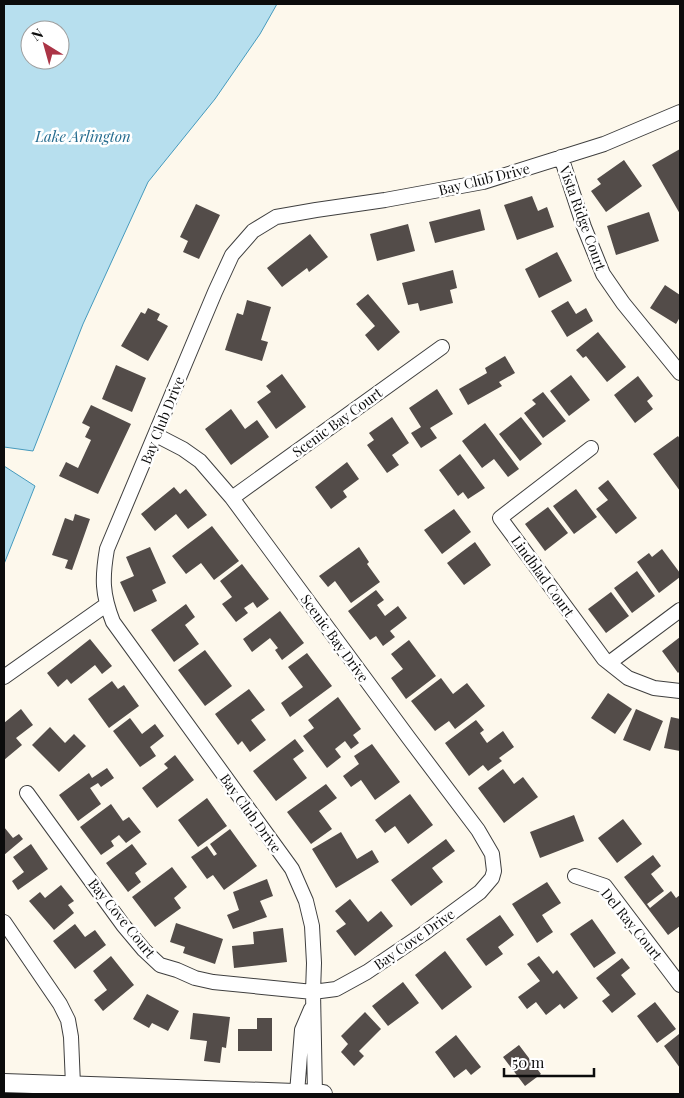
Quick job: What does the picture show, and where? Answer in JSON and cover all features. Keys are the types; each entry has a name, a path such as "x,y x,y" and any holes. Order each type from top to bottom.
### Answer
{"street":[{"name":"Bay Club Drive","path":"315,1094 314,963 312,926 306,901 292,869 113,622 106,604 103,571 108,549 232,255 253,231 276,217 484,182 604,144 680,112"},
{"name":"Vista Ridge Court","path":"561,157 584,227 603,274 623,303 680,373"},
{"name":"Scenic Bay Court","path":"232,498 442,346"},
{"name":"Scenic Bay Drive","path":"156,435 183,449 200,461 232,498 478,830 492,854 493,861"},
{"name":"Lindblad Court","path":"591,448 500,518 604,659 628,678 654,688 680,692"},
{"path":"4,677 106,604"},
{"path":"609,663 680,610"},
{"name":"Bay Cove Court","path":"27,793 124,925 144,950 160,965 195,978 213,982 313,998"},
{"name":"Bay Cove Drive","path":"313,998 351,982 423,934 480,892 492,878 494,871 493,861"},
{"name":"Del Ray Court","path":"575,876 605,886 680,985"},
{"path":"4,922 60,1004 68,1020 71,1037 73,1085"},
{"name":"Bay Club Drive","path":"298,1093 302,1030 313,998"},
{"path":"4,1082 203,1092 323,1094"}],"water":[{"name":"Lake Arlington","path":"4,4 277,4 260,34 215,99 148,182 83,324 33,451 4,447"},
{"path":"4,466 35,486 4,564"}],"building":[{"path":"680,149 680,214 652,165"},
{"path":"624,160 642,186 606,212 591,191 601,184 597,179"},
{"path":"532,196 538,211 547,207 554,227 517,240 504,205"},
{"path":"196,204 220,215 199,259 183,252 188,241 180,237"},
{"path":"480,209 485,230 435,243 429,222"},
{"path":"649,212 659,241 616,255 607,226"},
{"path":"408,224 415,251 377,261 370,234"},
{"path":"310,234 328,257 309,272 307,268 282,287 267,268"},
{"path":"557,252 572,281 539,298 525,269"},
{"path":"453,270 457,288 450,290 453,303 420,311 418,303 408,305 402,283"},
{"path":"665,285 680,295 680,317 676,324 650,308"},
{"path":"368,294 400,332 378,351 365,335 375,326 356,304"},
{"path":"247,300 271,307 261,340 268,342 262,361 225,350 237,313 243,315"},
{"path":"568,301 576,314 586,308 593,321 567,337 551,311"},
{"path":"148,308 160,314 157,320 168,326 148,361 121,346 141,312 145,314"},
{"path":"598,332 626,367 607,382 586,356 583,358 576,350"},
{"path":"505,356 515,373 499,382 502,386 468,405 459,389 487,373 485,368"},
{"path":"116,365 146,378 132,412 102,399"},
{"path":"282,374 306,407 276,429 257,402 271,392 266,386"},
{"path":"571,375 590,400 569,416 550,391"},
{"path":"638,376 653,396 647,401 653,409 635,423 614,395"},
{"path":"437,389 453,414 430,428 437,438 421,448 411,433 421,427 409,408"},
{"path":"543,392 566,421 543,438 524,413 536,404 532,400"},
{"path":"91,405 131,424 98,494 59,476 66,462 78,468 91,440 85,437 90,427 82,423"},
{"path":"231,409 245,429 257,420 269,437 231,465 205,429"},
{"path":"392,417 409,443 392,455 399,465 387,473 367,445 374,440 369,433"},
{"path":"521,417 542,444 520,461 499,434"},
{"path":"485,423 519,469 508,477 494,459 482,468 462,441"},
{"path":"678,436 680,439 680,491 653,454"},
{"path":"460,454 485,488 468,499 463,492 458,496 439,470"},
{"path":"347,462 359,479 343,491 347,497 331,509 315,487"},
{"path":"608,480 637,518 616,534 596,509 608,500 598,488"},
{"path":"174,487 180,494 186,489 207,515 188,529 176,514 155,531 141,514"},
{"path":"576,489 597,517 574,534 553,506"},
{"path":"548,507 568,533 545,551 525,524"},
{"path":"454,509 471,532 442,554 424,530"},
{"path":"75,514 90,519 72,570 65,568 68,560 52,555 65,518 73,521"},
{"path":"212,526 239,561 214,580 201,563 186,574 172,556"},
{"path":"475,542 491,565 464,585 447,563"},
{"path":"150,547 166,583 152,590 157,601 134,612 120,582 134,576 126,557"},
{"path":"359,547 369,562 367,564 380,582 351,603 335,581 328,587 319,576"},
{"path":"662,549 680,573 680,577 659,593 637,562 649,553 652,557"},
{"path":"242,564 269,599 257,608 253,602 244,608 248,613 236,622 222,604 232,597 220,581"},
{"path":"637,571 655,596 632,613 614,588"},
{"path":"376,590 384,600 377,605 385,616 398,606 407,618 390,631 395,637 383,646 376,636 370,640 348,611"},
{"path":"611,592 629,616 606,633 588,609"},
{"path":"186,604 195,617 185,625 199,644 174,662 151,630"},
{"path":"280,611 304,643 282,660 275,650 278,648 270,638 252,652 243,639"},
{"path":"680,637 680,671 678,673 662,651"},
{"path":"90,639 112,666 102,674 95,665 71,684 67,679 58,687 47,673"},
{"path":"409,640 436,676 406,699 391,678 403,669 391,654"},
{"path":"205,650 232,686 205,706 178,670"},
{"path":"307,653 332,686 290,717 281,703 303,687 288,667"},
{"path":"441,678 453,694 467,683 485,706 455,729 449,721 435,731 411,701"},
{"path":"112,681 118,689 124,685 139,706 109,728 88,699"},
{"path":"249,689 265,710 251,720 266,740 250,752 242,741 238,745 215,714"},
{"path":"608,693 632,709 615,734 591,718"},
{"path":"338,697 361,729 353,735 359,743 351,749 345,741 335,749 341,757 327,768 303,736 314,728 308,720"},
{"path":"21,709 33,725 16,738 22,745 4,760 4,723"},
{"path":"636,709 663,721 650,751 623,740"},
{"path":"671,717 680,719 680,751 664,748"},
{"path":"130,718 142,734 155,724 164,736 150,747 156,756 140,767 113,731"},
{"path":"476,720 484,730 480,733 487,743 503,731 514,747 499,758 502,761 488,771 483,765 469,776 445,743"},
{"path":"50,727 65,743 74,734 86,746 59,772 32,745"},
{"path":"295,739 304,751 293,759 307,778 276,801 253,771"},
{"path":"372,744 400,782 375,800 361,780 351,787 343,776 359,764 354,756"},
{"path":"175,755 194,780 157,808 142,788 168,768 164,764"},
{"path":"107,768 114,778 101,787 98,783 90,788 101,804 78,821 59,795 89,773 92,778"},
{"path":"503,769 514,784 523,777 538,797 504,823 478,788"},
{"path":"326,784 337,798 319,811 332,829 311,844 287,812"},
{"path":"410,794 433,825 408,844 395,826 385,833 375,820"},
{"path":"207,798 227,826 198,847 178,820"},
{"path":"111,804 123,821 129,817 141,832 126,843 119,835 111,841 114,846 101,855 80,827"},
{"path":"574,815 584,841 540,858 530,832"},
{"path":"623,819 642,844 617,863 598,838"},
{"path":"4,827 13,838 19,834 23,839 4,855"},
{"path":"230,829 257,866 224,890 213,875 207,879 191,857 207,846 214,856 217,854 210,844"},
{"path":"341,832 357,859 372,850 379,862 336,888 312,849"},
{"path":"446,839 455,851 432,868 443,882 411,906 391,880"},
{"path":"31,844 48,869 18,890 12,881 24,872 13,857"},
{"path":"132,844 147,864 135,873 141,882 128,892 106,863"},
{"path":"653,855 661,866 651,874 664,891 647,904 650,908 671,891 676,898 680,895 680,926 668,935 624,877"},
{"path":"172,867 187,887 174,898 181,908 155,927 132,897"},
{"path":"267,879 273,896 260,901 267,917 233,929 227,915 239,910 233,892"},
{"path":"547,882 561,903 542,915 553,932 537,943 512,904"},
{"path":"61,885 74,901 68,905 74,913 54,930 29,901 40,892 45,898"},
{"path":"350,899 368,922 381,911 393,926 355,956 336,931 346,924 335,911"},
{"path":"500,915 514,935 498,947 503,954 486,966 466,939"},
{"path":"592,919 616,953 594,968 570,934"},
{"path":"176,923 223,939 215,964 183,953 185,947 170,942"},
{"path":"75,924 85,937 95,930 106,945 75,969 53,941"},
{"path":"283,928 287,962 234,968 232,946 254,944 253,932"},
{"path":"445,951 472,987 442,1010 415,975"},
{"path":"111,956 134,985 103,1011 94,1000 107,990 93,971"},
{"path":"539,956 553,974 557,970 578,998 564,1009 560,1004 546,1015 536,1002 527,1009 518,997 540,981 527,964"},
{"path":"622,958 630,968 621,975 636,994 612,1013 602,1001 610,995 596,978"},
{"path":"403,982 419,1003 388,1026 372,1006"},
{"path":"147,994 179,1011 168,1031 152,1023 149,1028 133,1019"},
{"path":"655,1002 676,1029 657,1043 637,1016"},
{"path":"365,1012 381,1029 359,1051 364,1056 354,1066 341,1052 348,1044 341,1036"},
{"path":"193,1013 230,1017 226,1048 222,1047 220,1063 204,1061 207,1041 190,1039"},
{"path":"257,1018 272,1018 272,1051 238,1051 238,1029 257,1029"},
{"path":"679,1034 680,1036 680,1068 664,1046"},
{"path":"456,1035 481,1067 471,1075 466,1069 454,1078 435,1052"},
{"path":"519,1045 541,1074 525,1086 503,1057"}]}
